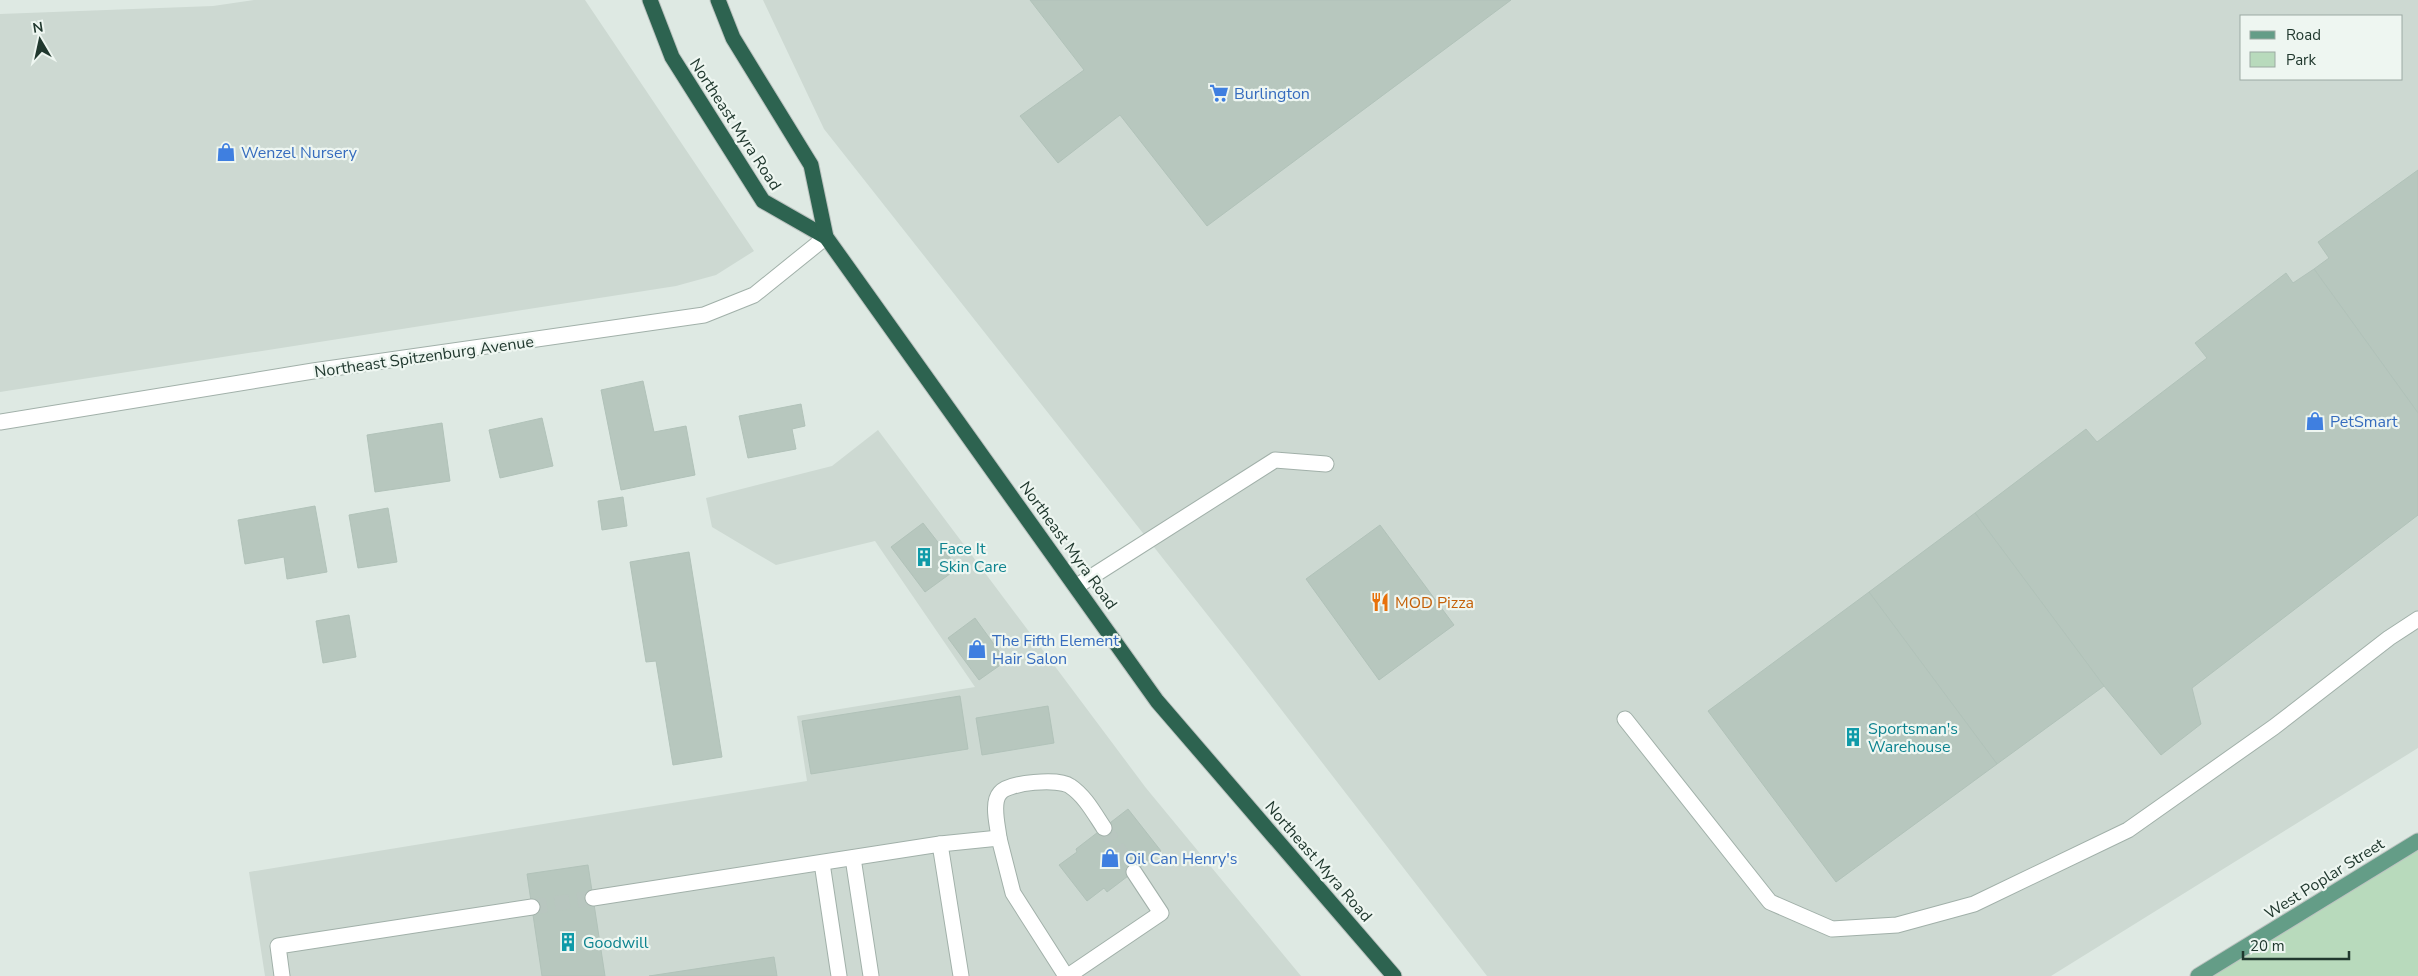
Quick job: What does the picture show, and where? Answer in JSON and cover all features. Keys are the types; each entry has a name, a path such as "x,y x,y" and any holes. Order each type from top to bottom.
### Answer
{"highway":[{"name":"Northeast Myra Road","path":"650,0 672,58 762,201 826,237"},
{"name":"Northeast Myra Road","path":"718,0 733,38 811,166 826,237 1157,700 1394,976"}],"main road":[{"name":"West Poplar Street","path":"2198,976 2418,841"}],"street":[{"name":"Northeast Spitzenburg Avenue","path":"0,422 323,370 704,315 754,295 826,237"},
{"path":"1077,586 1275,460 1326,464"},
{"path":"1625,719 1770,902 1832,929 1897,925 1974,904 2128,830 2274,727 2389,638 2418,618"},
{"path":"1104,828 1083,796 1068,784 1054,781 1013,786 1000,792 996,802 999,838 1013,893 1067,976 1161,913 1134,872"},
{"path":"593,898 940,844 999,838"},
{"path":"940,844 961,976"},
{"path":"853,858 871,976"},
{"path":"822,863 840,976"},
{"path":"282,976 278,946 532,907"}],"shaded area":[{"path":"254,0 585,0 754,251 716,275 676,286 0,392 0,14 213,6"},
{"path":"763,0 2418,0 2418,748 2051,976 1487,976 1236,651 824,129"},
{"path":"878,430 1146,788 1301,976 265,976 249,872 807,781 797,716 975,687 875,541 776,565 712,527 706,498 832,466"}],"green space":[{"path":"2418,841 2418,976 2198,976"}],"building":[{"name":"Burlington","path":"1030,0 1511,0 1207,226 1120,115 1058,163 1020,116 1084,70"},
{"path":"2418,170 2418,413 2314,269 2329,258 2318,242"},
{"path":"2314,269 2418,413 2418,515 2192,688 2201,724 2161,755 2104,686 1975,513 2086,429 2097,442 2207,358 2195,343 2286,273 2293,283"},
{"path":"643,381 654,432 686,426 695,475 621,490 601,390"},
{"path":"801,404 805,426 792,429 796,449 748,458 739,416"},
{"path":"542,418 553,466 500,478 489,430"},
{"path":"442,423 450,481 375,492 367,435"},
{"path":"623,497 627,526 602,530 598,501"},
{"path":"315,506 327,572 287,579 284,557 245,564 238,520"},
{"path":"388,508 397,562 358,568 349,515"},
{"path":"1975,513 2104,686 1997,764 1869,592"},
{"name":"Face It Skin Care","path":"923,523 958,568 925,592 891,547"},
{"name":"MOD Pizza","path":"1380,525 1454,625 1379,680 1306,579"},
{"path":"689,552 722,757 673,765 656,661 646,662 630,562"},
{"name":"Sportsman's Warehouse","path":"1869,592 1997,764 1836,882 1708,711"},
{"path":"349,615 356,657 323,663 316,621"},
{"name":"The Fifth Element Hair Salon","path":"975,618 1006,661 979,680 948,638"},
{"path":"960,696 968,749 811,774 802,721"},
{"path":"1048,706 1054,743 982,755 976,718"},
{"name":"Oil Can Henry's","path":"1128,809 1161,851 1107,892 1104,888 1087,901 1059,865 1077,852 1076,849"},
{"name":"Goodwill","path":"588,865 605,976 542,976 527,874"},
{"name":"Goodwill","path":"774,957 777,976 649,976"}],"tunnel":[{"path":"1104,828 1134,872"},
{"path":"532,907 593,898"}],"place":[{"name":"Burlington","path":"1219,93"},
{"name":"Wenzel Nursery","path":"226,152"},
{"name":"PetSmart","path":"2315,421"},
{"name":"Face It Skin Care","path":"924,557"},
{"name":"MOD Pizza","path":"1380,602"},
{"name":"The Fifth Element Hair Salon","path":"977,649"},
{"name":"Sportsman's Warehouse","path":"1853,737"},
{"name":"Oil Can Henry's","path":"1110,858"},
{"name":"Goodwill","path":"568,942"}]}
